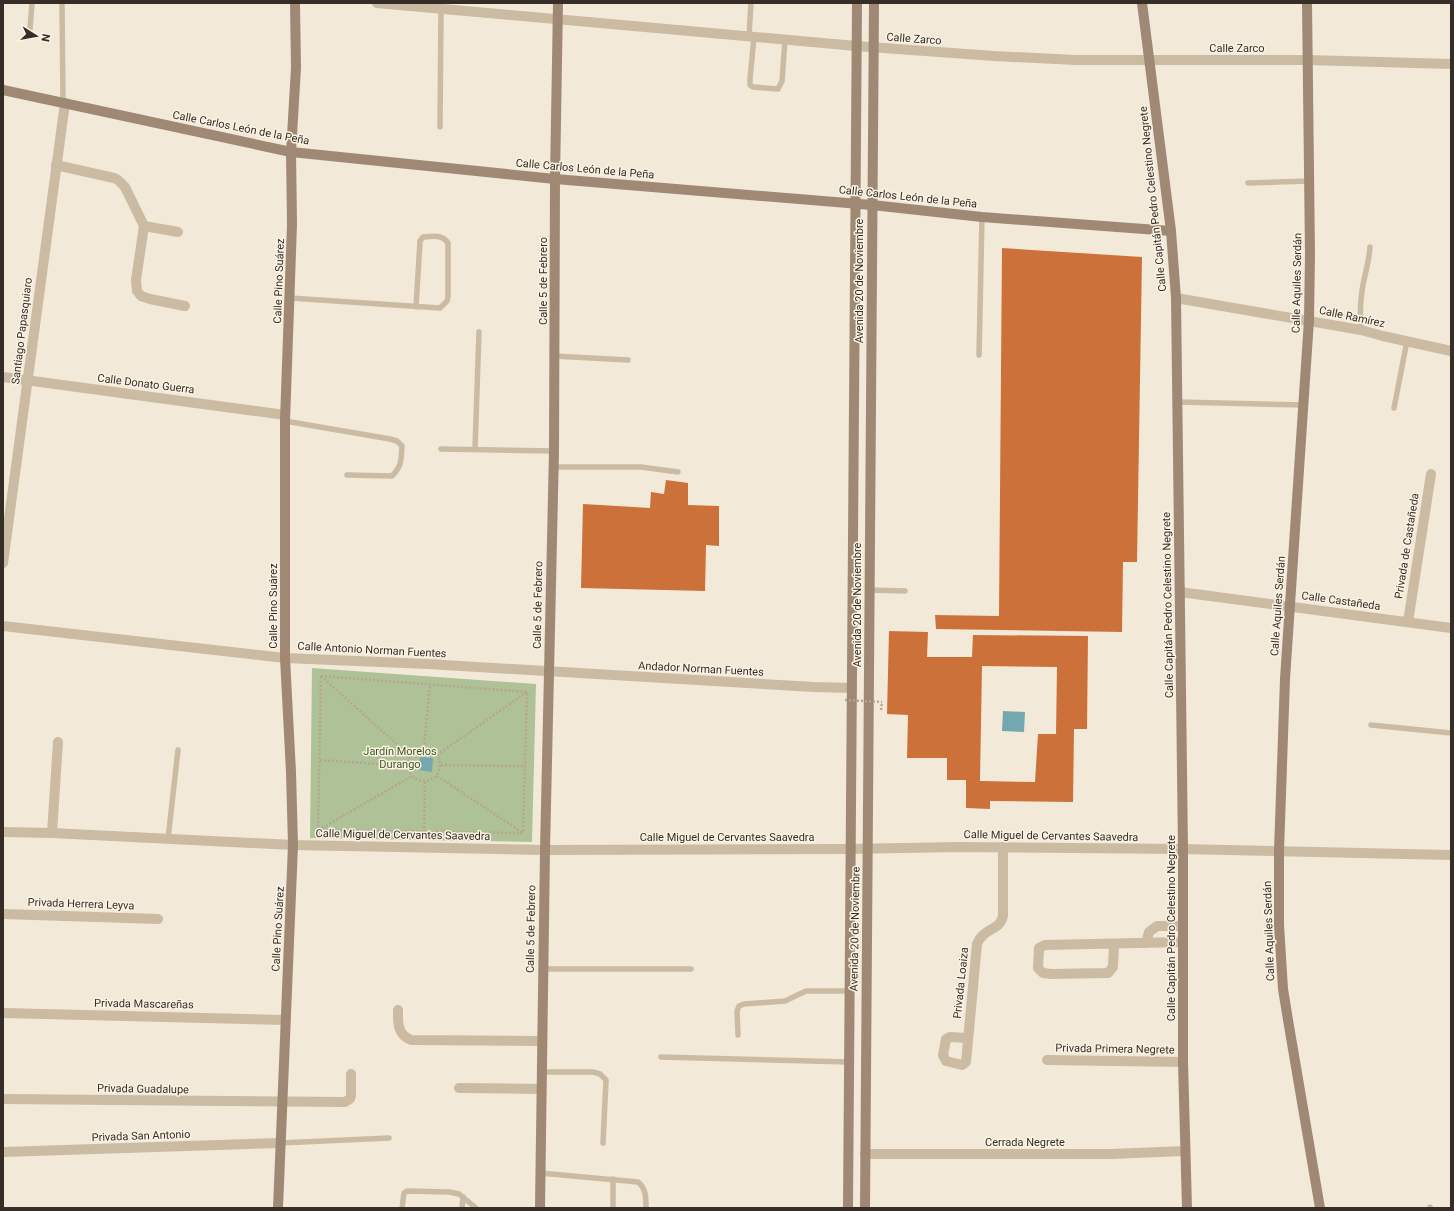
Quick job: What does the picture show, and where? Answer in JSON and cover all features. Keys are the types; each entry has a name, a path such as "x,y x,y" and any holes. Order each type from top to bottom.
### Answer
{"street":[{"name":"Calle Pino Suárez","path":"278,1208 293,845 291,765 285,658 285,418 292,224 291,152 296,68 294,3"},
{"name":"Calle Zarco","path":"377,3 873,48 994,56 1076,60 1308,60 1451,64"},
{"name":"Calle 5 de Febrero","path":"540,1208 542,969 554,450 555,179 558,3"},
{"name":"Avenida 20 de Noviembre","path":"848,1208 857,3"},
{"name":"Avenida 20 de Noviembre","path":"865,1208 874,3"},
{"name":"Calle Capitán Pedro Celestino Negrete","path":"1142,3 1171,231 1176,298 1183,849 1183,1062 1187,1208"},
{"name":"Calle Aquiles Serdán","path":"1307,3 1309,320 1285,679 1279,851 1279,925 1283,989 1320,1208"},
{"name":"Calle Carlos León de la Peña","path":"3,90 291,152 555,179 872,205 982,217 1171,231"},
{"name":"Santiago Papasquiaro","path":"3,563 64,102"},
{"path":"56,165 118,180 128,191 144,226 136,280 137,291 141,296 150,299 185,306"},
{"path":"144,226 178,232"},
{"name":"Calle Ramírez","path":"1176,298 1361,330 1451,351"},
{"name":"Calle Donato Guerra","path":"3,377 285,418"},
{"name":"Privada de Castañeda","path":"1408,622 1431,474"},
{"name":"Calle Castañeda","path":"1180,592 1451,628"},
{"name":"Calle Antonio Norman Fuentes","path":"3,626 285,658 428,664 549,672"},
{"name":"Andador Norman Fuentes","path":"549,672 806,687 852,688"},
{"path":"52,833 58,742"},
{"name":"Calle Miguel de Cervantes Saavedra","path":"3,832 293,845 545,850 1004,847 1183,849 1451,855"},
{"name":"Privada Loaiza","path":"967,1038 977,944 983,934 998,926 1002,922 1004,847"},
{"name":"Privada Herrera Leyva","path":"3,914 158,919"},
{"path":"1146,943 1149,932 1157,926 1182,926"},
{"path":"1114,944 1113,967 1108,973 1050,974 1043,973 1038,968 1038,951 1039,948 1045,945 1183,942"},
{"path":"398,1010 399,1028 402,1034 411,1040 542,1041"},
{"name":"Privada Mascareñas","path":"3,1013 285,1020"},
{"name":"Privada Primera Negrete","path":"1047,1060 1183,1062"},
{"name":"Privada Guadalupe","path":"3,1099 339,1103 348,1101 351,1096 351,1074"},
{"path":"459,1088 541,1089"},
{"name":"Privada San Antonio","path":"3,1152 280,1143"},
{"name":"Cerrada Negrete","path":"865,1154 1102,1154 1186,1151"}],"lane":[{"path":"30,29 32,3"},
{"path":"62,3 64,102"},
{"path":"752,3 750,85 753,87 778,89 782,81 785,40"},
{"path":"440,127 441,8"},
{"path":"1248,183 1309,181"},
{"path":"979,355 982,217"},
{"path":"290,298 416,307 440,308 447,302 448,297 448,243 445,238 440,236 423,237 420,241 416,307"},
{"path":"1361,330 1361,296 1370,247"},
{"path":"475,449 478,332"},
{"path":"1394,408 1407,341"},
{"path":"554,356 628,360"},
{"path":"1178,402 1304,405"},
{"path":"285,418 390,439 396,441 402,446 401,464 392,476 347,475"},
{"path":"441,449 554,450"},
{"path":"553,467 641,467 678,472"},
{"path":"869,590 906,591"},
{"path":"1371,724 1451,733"},
{"path":"168,839 178,750"},
{"path":"542,969 691,969"},
{"path":"738,1036 737,1011 739,1006 744,1004 785,1001 806,991 849,991"},
{"path":"661,1057 849,1062"},
{"path":"541,1072 593,1072 600,1074 606,1080 603,1143"},
{"path":"280,1143 389,1138"},
{"path":"540,1173 633,1180 642,1185 645,1192 646,1208"},
{"path":"613,1179 613,1208"},
{"path":"402,1208 404,1193 407,1191 449,1192 459,1194 476,1208"},
{"path":"462,1208 463,1197"}],"path":[{"path":"321,676 527,692"},
{"path":"321,676 410,756"},
{"path":"318,830 321,676"},
{"path":"424,748 430,684"},
{"path":"437,754 527,692"},
{"path":"523,833 527,692"},
{"path":"845,700 882,702"},
{"path":"424,748 437,754 441,765 437,776 434,779 425,782 412,776 408,766 410,756 414,752 424,748"},
{"path":"320,760 408,766"},
{"path":"441,765 525,766"},
{"path":"318,830 412,776"},
{"path":"437,776 523,833"},
{"path":"424,832 425,782"},
{"path":"318,830 523,833"}],"green space":[{"name":"Jardín Morelos Durango","path":"312,668 536,684 532,842 310,838"}],"water":[{"path":"1003,711 1025,712 1024,732 1002,731"},
{"path":"420,757 433,758 432,772 419,770"}],"building":[{"path":"1002,248 1142,257 1137,562 1123,562 1122,632 936,629 935,615 999,616"},
{"path":"666,480 688,483 688,505 719,506 719,546 706,545 705,591 581,588 583,504 650,508 651,492 664,494"},
{"path":"889,631 928,632 927,657 972,657 973,635 1088,636 1087,729 1074,729 1073,802 990,801 990,809 966,808 966,780 947,780 947,758 907,758 908,715 887,714","holes":["982,666 1057,667 1056,734 1038,734 1035,782 980,781"]}]}
